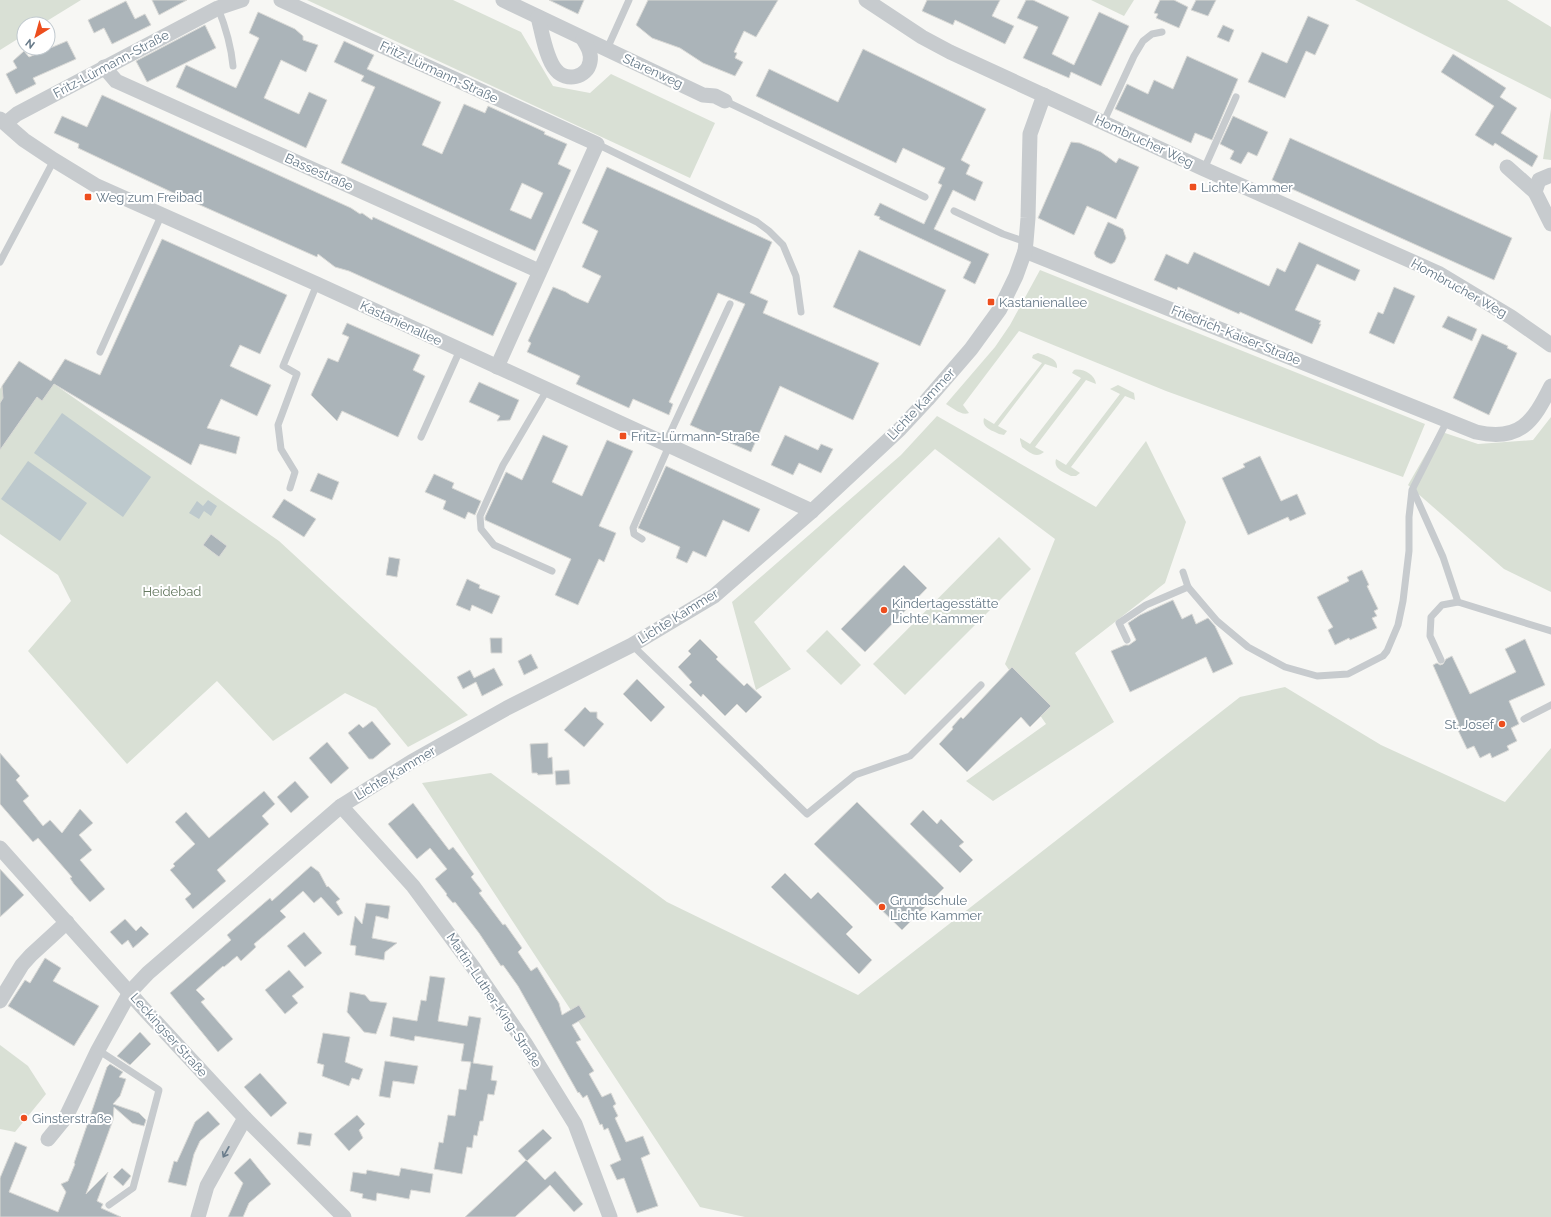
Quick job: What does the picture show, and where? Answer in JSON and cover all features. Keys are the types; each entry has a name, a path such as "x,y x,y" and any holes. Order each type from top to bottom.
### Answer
{"street":[{"name":"Fritz-Lürmann-Straße","path":"3,121 218,8 242,0"},
{"name":"Fritz-Lürmann-Straße","path":"281,0 596,144"},
{"name":"Starenweg","path":"503,0 582,39 607,49 703,95 715,96 725,101"},
{"name":"Hombrucher Weg","path":"866,0 922,37 950,52 1204,169 1438,273 1511,317 1551,344"},
{"path":"538,17 551,62 556,71 569,78 580,76 590,62 590,51 582,39"},
{"name":"Bassestraße","path":"104,67 116,81 539,272"},
{"name":"Lichte Kammer","path":"130,992 148,973 341,806 411,762 507,708 632,645 714,596 812,511 900,429 971,349 1000,309 1016,276 1025,247 1028,218 1030,134 1044,95"},
{"name":"Kastanienallee","path":"3,121 24,140 95,186 317,284 812,511"},
{"path":"497,367 596,144"},
{"path":"1507,167 1535,192 1551,224"},
{"path":"1535,192 1539,180 1551,174"},
{"name":"Friedrich-Kaiser-Straße","path":"1025,247 1081,272 1476,432 1490,435 1502,435 1525,426 1535,416 1551,386"},
{"name":"Martin-Luther-King-Straße","path":"341,806 414,886 473,967 525,1043 575,1124 610,1217"},
{"name":"Leckingser Straße","path":"0,848 244,1118 344,1217"},
{"path":"0,1001 22,965 67,922"},
{"path":"48,1139 66,1117 98,1050 130,992"},
{"path":"198,1217 207,1186 244,1118"}],"lane":[{"path":"607,49 629,0"},
{"path":"218,8 232,49 233,66"},
{"path":"1103,123 1126,71 1143,41 1152,34 1162,32"},
{"path":"1204,169 1236,97"},
{"path":"725,101 926,197"},
{"name":"Fritz-Lürmann-Straße","path":"596,144 757,222 769,230 783,245 796,276 801,312"},
{"path":"0,262 54,160"},
{"path":"954,211 1003,234 1025,247"},
{"path":"100,352 161,216"},
{"path":"290,488 295,472 281,448 278,425 297,374 282,366 317,284"},
{"path":"642,539 634,534 633,528 667,445 730,304"},
{"path":"421,437 460,350"},
{"path":"547,390 503,465 480,516 481,529 494,545 552,571"},
{"path":"1182,572 1188,587 1217,620 1248,647 1285,667 1317,676 1348,674 1383,656 1387,651 1398,625 1403,601 1409,551 1409,518 1412,490 1447,421"},
{"path":"1412,490 1443,557 1458,602"},
{"path":"1127,640 1119,623 1146,605 1188,587"},
{"path":"1442,660 1430,636 1431,617 1442,605 1458,602 1551,631"},
{"path":"632,645 807,814 855,774 910,756 982,685"},
{"path":"1524,719 1551,705"},
{"path":"98,1050 159,1090 133,1188 109,1205"}],"green space":[{"path":"0,0 81,0 55,16 16,16 16,40 0,50"},
{"path":"307,0 453,0 521,32 553,86 590,93 611,74 715,123 690,178"},
{"path":"1091,0 1134,0 1124,16"},
{"path":"1355,0 1507,0 1551,27 1551,99"},
{"path":"1551,109 1551,160 1543,159"},
{"path":"1040,270 1425,424 1403,477 1166,391 1019,331 963,405 969,413 960,413 946,404 995,347 1010,325"},
{"path":"1038,353 1048,356 1054,360 1057,368 1045,364 998,426 1007,431 1004,435 988,428 984,424 984,418 994,424 1042,363 1032,358 1033,355"},
{"name":"Heidebad","path":"19,361 279,541 468,715 408,747 376,708 345,693 273,741 217,681 127,764 28,651 71,601 58,575 0,534 0,389"},
{"path":"1074,370 1088,372 1095,380 1096,384 1086,380 1035,447 1044,452 1038,455 1030,453 1022,447 1020,438 1030,444 1081,378 1072,373"},
{"path":"1118,385 1134,393 1135,400 1125,396 1071,467 1080,473 1076,476 1071,476 1060,470 1056,465 1056,459 1066,465 1120,394 1110,389"},
{"path":"937,416 1096,507 1146,441 1186,522 1165,583 1075,653 1114,722 993,801 966,781 1046,724 1005,664 1055,539 935,449 754,622 791,669 756,690 732,602 901,455"},
{"path":"1551,417 1551,592 1504,569 1408,485 1439,431 1478,444 1533,440"},
{"path":"999,537 1031,569 905,695 873,664"},
{"path":"827,630 861,665 841,685 806,651"},
{"path":"1285,687 1381,745 1505,802 1551,748 1551,1217 745,1217 700,1207 422,783 491,773 667,902 858,995 1240,697"},
{"path":"0,1045 28,1066 46,1094 15,1132 0,1129"}],"shaded area":[{"path":"62,413 151,477 123,517 34,453"},
{"path":"28,461 87,503 60,541 1,499"},
{"path":"208,500 217,506 211,516 204,511 199,519 189,513 197,501 203,506"}],"building":[{"path":"152,0 187,0 159,15"},
{"path":"549,0 584,0 578,14"},
{"path":"648,0 778,0 756,37 744,31 734,52 737,53 735,58 743,62 735,76 703,63 680,48 652,38 636,25"},
{"path":"927,0 1000,0 992,16 1014,26 1005,44 955,20 953,25 922,11"},
{"path":"1026,0 1033,0 1069,17 1052,54 1074,65 1099,12 1129,26 1101,86 1071,72 1069,78 1023,58 1038,27 1017,18"},
{"path":"1160,0 1174,0 1188,7 1179,28 1156,18 1158,14 1154,13"},
{"path":"1196,0 1216,0 1208,16 1191,10"},
{"path":"126,1 135,19 145,14 151,25 112,44 104,28 94,33 88,20"},
{"path":"258,12 295,29 303,36 303,40 318,45 306,72 281,60 264,98 299,114 309,92 327,100 306,148 176,87 186,65 236,88 259,38 249,33"},
{"path":"1308,16 1329,25 1315,55 1306,51 1285,98 1248,82 1262,52 1287,63"},
{"path":"205,25 216,48 147,82 136,61"},
{"path":"1223,25 1234,30 1229,42 1217,37"},
{"path":"67,41 76,59 33,78 36,84 16,94 6,74 17,68 13,61 18,56 56,56 56,46"},
{"path":"344,41 374,55 367,69 441,102 422,145 442,154 464,104 485,113 488,106 545,132 544,134 567,144 558,164 571,170 535,251 341,163 375,87 361,81 364,76 334,62","holes":["522,183 543,193 531,219 510,210"]},
{"path":"863,49 986,109 961,160 970,165 966,174 983,182 975,201 953,190 934,229 989,254 975,284 963,278 971,262 879,219 880,217 874,215 880,203 924,224 942,185 938,183 945,168 903,148 896,163 756,96 769,69 838,102"},
{"path":"1453,54 1506,88 1500,97 1517,108 1501,133 1538,156 1532,167 1495,143 1493,146 1475,135 1494,106 1441,72"},
{"path":"1187,56 1238,79 1212,140 1195,133 1191,143 1115,109 1127,84 1148,94 1154,80 1173,89"},
{"path":"102,95 351,208 360,214 362,213 372,220 373,217 517,283 493,336 349,271 335,267 318,254 317,257 182,197 78,148 79,144 54,133 62,116 87,127"},
{"path":"1233,116 1268,132 1257,156 1248,152 1241,164 1230,159 1234,151 1220,144"},
{"path":"1290,138 1512,238 1494,280 1272,180"},
{"path":"1071,142 1080,143 1101,152 1116,163 1119,158 1139,167 1116,219 1087,206 1074,235 1038,218"},
{"path":"607,167 772,242 750,293 768,301 763,313 879,363 853,420 780,386 751,452 690,425 745,304 718,293 669,402 673,404 669,415 633,399 629,408 576,384 580,376 527,352 531,343 528,341 553,287 588,303 601,276 582,267 598,231 582,223"},
{"path":"1108,222 1123,229 1126,238 1115,262 1111,264 1096,257 1094,253"},
{"path":"162,239 287,295 260,354 240,345 230,366 271,385 257,416 221,399 207,428 240,437 236,454 200,444 191,465 54,384 42,401 37,397 0,450 0,403 3,398 2,386 19,361 51,381 65,359 100,375"},
{"path":"1299,242 1360,270 1355,281 1317,264 1295,310 1321,321 1312,344 1240,312 1239,314 1178,287 1177,290 1154,280 1166,254 1188,264 1194,252 1269,286 1277,268 1285,272"},
{"path":"859,250 946,290 920,346 833,307"},
{"path":"1394,287 1415,296 1394,344 1369,333 1378,312 1383,314"},
{"path":"1448,316 1477,329 1472,341 1442,327"},
{"path":"347,323 420,355 413,370 425,376 398,437 342,411 337,421 311,395 328,358 338,362 349,337 342,334"},
{"path":"1482,334 1508,346 1507,348 1517,353 1489,415 1453,398"},
{"path":"479,382 519,400 510,420 497,421 500,416 469,402"},
{"path":"543,435 568,446 552,482 582,496 607,440 633,451 599,526 616,533 604,562 599,559 578,605 555,595 571,559 485,520 485,517 506,472 522,480"},
{"path":"785,435 818,450 821,444 833,449 821,473 799,463 793,475 771,465"},
{"path":"1260,456 1281,501 1297,494 1306,514 1290,521 1288,517 1248,535 1222,478 1245,467 1243,464"},
{"path":"666,466 760,509 749,532 723,520 706,557 693,551 687,563 676,558 680,547 638,528"},
{"path":"318,473 339,482 332,500 310,491"},
{"path":"434,474 454,483 452,488 481,501 475,515 468,512 465,519 443,509 446,501 425,492"},
{"path":"284,499 316,519 304,537 272,517"},
{"path":"211,534 227,546 219,557 203,545"},
{"path":"389,557 400,559 397,577 386,575"},
{"path":"904,565 927,588 865,652 841,629"},
{"path":"1362,570 1369,585 1367,586 1378,609 1374,611 1377,616 1372,618 1377,628 1350,640 1349,638 1335,645 1328,630 1333,627 1317,597 1349,581 1347,577"},
{"path":"467,579 480,585 479,588 500,596 492,614 472,605 470,611 456,605"},
{"path":"1173,600 1182,619 1192,614 1196,624 1208,618 1215,626 1233,664 1213,673 1206,657 1130,692 1111,651 1125,645 1129,645 1136,640 1128,623 1140,615"},
{"path":"490,638 502,638 502,653 491,653"},
{"path":"700,639 718,657 716,659 744,686 747,683 762,697 746,713 737,704 725,716 703,694 701,697 689,685 692,682 678,667 691,654 688,651"},
{"path":"1525,639 1545,685 1509,701 1519,724 1511,728 1517,741 1507,746 1509,750 1492,758 1490,753 1480,758 1474,746 1467,749 1456,726 1459,724 1433,665 1437,663 1440,665 1443,664 1446,659 1452,656 1470,694 1516,672 1505,649"},
{"path":"531,654 538,668 524,675 518,661"},
{"path":"1012,667 1051,706 1030,727 1021,717 967,772 939,744 953,729 952,727 961,717 963,719"},
{"path":"494,668 503,685 482,696 476,682 463,689 457,677 470,670 474,678"},
{"path":"637,679 665,707 651,722 623,694"},
{"path":"585,707 590,712 597,712 597,718 604,724 584,747 564,730"},
{"path":"372,721 391,744 373,759 369,759 348,733 359,724 363,728"},
{"path":"327,742 349,768 331,784 309,758"},
{"path":"548,743 548,758 552,757 553,774 538,775 537,773 532,773 530,744"},
{"path":"0,753 20,776 16,780 29,796 23,801 43,826 50,820 62,833 80,809 93,823 79,835 92,850 80,860 105,889 90,902 74,884 70,878 72,877 38,838 33,842 0,804"},
{"path":"569,770 570,784 556,785 555,771"},
{"path":"295,781 309,797 291,813 277,797"},
{"path":"264,791 275,804 262,816 269,824 217,870 226,881 193,909 185,899 191,894 170,870 175,866 173,864 195,844 175,822 186,812 209,838"},
{"path":"857,802 944,888 902,930 814,844"},
{"path":"413,803 449,850 453,847 474,874 471,877 482,891 479,893 503,925 505,924 522,948 518,952 531,971 537,967 559,1003 562,1015 579,1005 586,1017 572,1025 581,1040 576,1042 594,1071 589,1074 602,1097 611,1093 616,1104 613,1106 618,1116 615,1118 626,1142 643,1136 650,1154 641,1158 658,1206 637,1213 624,1178 617,1180 610,1165 621,1160 608,1128 604,1130 602,1124 600,1125 587,1095 583,1098 579,1092 578,1093 518,986 503,965 501,966 479,933 455,902 453,903 446,895 447,894 435,879 447,869 430,848 417,859 388,824"},
{"path":"923,810 937,824 941,819 964,842 959,846 973,860 960,873 910,824"},
{"path":"311,866 319,872 327,887 328,886 340,899 336,902 343,913 338,916 321,897 314,903 303,891 280,911 286,917 254,944 256,947 241,961 237,956 224,967 223,966 196,990 205,999 201,1002 233,1039 218,1052 170,993 231,940 227,935 270,898 272,901"},
{"path":"0,869 24,895 0,917"},
{"path":"785,873 811,899 818,892 853,927 846,934 872,960 859,974 771,887"},
{"path":"366,903 390,906 388,919 376,916 372,938 397,943 385,952 384,960 355,955 356,946 350,945 355,916 362,924"},
{"path":"125,919 136,931 141,926 149,934 133,948 128,940 122,945 110,932"},
{"path":"304,932 322,953 305,967 287,946"},
{"path":"45,958 61,968 53,981 99,1006 74,1046 8,1006 25,980 30,983"},
{"path":"289,970 304,987 292,996 298,1003 285,1014 265,990"},
{"path":"430,976 445,978 438,1021 467,1026 469,1016 481,1018 473,1063 493,1066 491,1080 497,1081 494,1095 488,1094 483,1121 480,1121 477,1136 474,1135 472,1148 467,1147 462,1174 434,1169 439,1142 443,1143 448,1115 455,1116 459,1089 466,1090 471,1062 461,1061 464,1044 415,1036 414,1041 390,1036 393,1017 417,1021 421,1000 426,1001"},
{"path":"350,992 365,995 370,1001 387,1003 376,1034 364,1032 347,1012"},
{"path":"140,1032 151,1044 130,1065 117,1056"},
{"path":"323,1033 350,1037 345,1062 363,1069 359,1080 352,1078 349,1086 322,1076 324,1065 317,1063"},
{"path":"385,1061 418,1066 414,1084 393,1081 390,1098 379,1096"},
{"path":"110,1064 123,1072 119,1077 126,1079 120,1096 113,1104 139,1113 146,1120 144,1126 132,1123 114,1107 113,1120 86,1194 108,1172 97,1201 103,1204 101,1208 121,1217 0,1217 0,1178 15,1142 27,1147 9,1192 58,1212 66,1192 61,1184 68,1181 75,1164 74,1163 107,1067"},
{"path":"260,1073 287,1103 271,1117 244,1087"},
{"path":"208,1111 220,1124 200,1141 194,1154 186,1186 168,1182 174,1161 177,1162 195,1122"},
{"path":"357,1115 365,1124 359,1130 363,1138 349,1151 334,1134"},
{"path":"543,1129 552,1138 527,1161 518,1151"},
{"path":"299,1132 312,1134 310,1146 297,1144"},
{"path":"250,1158 271,1184 249,1203 243,1217 228,1217 243,1183 234,1173"},
{"path":"526,1160 545,1180 555,1171 583,1204 574,1212 550,1185 515,1217 465,1217"},
{"path":"122,1168 131,1176 123,1186 113,1177"},
{"path":"401,1168 433,1174 430,1193 411,1190 409,1199 377,1193 376,1201 362,1198 363,1194 350,1191 353,1172 366,1174 367,1170 399,1176"}],"place":[{"name":"Lichte Kammer","path":"1193,187"},
{"name":"Weg zum Freibad","path":"88,197"},
{"name":"Kastanienallee","path":"991,302"},
{"name":"Fritz-Lürmann-Straße","path":"623,436"},
{"name":"Kindertagesstätte Lichte Kammer","path":"884,610"},
{"name":"St. Josef","path":"1502,724"},
{"name":"Grundschule Lichte Kammer","path":"882,907"},
{"name":"Ginsterstraße","path":"24,1118"}]}
